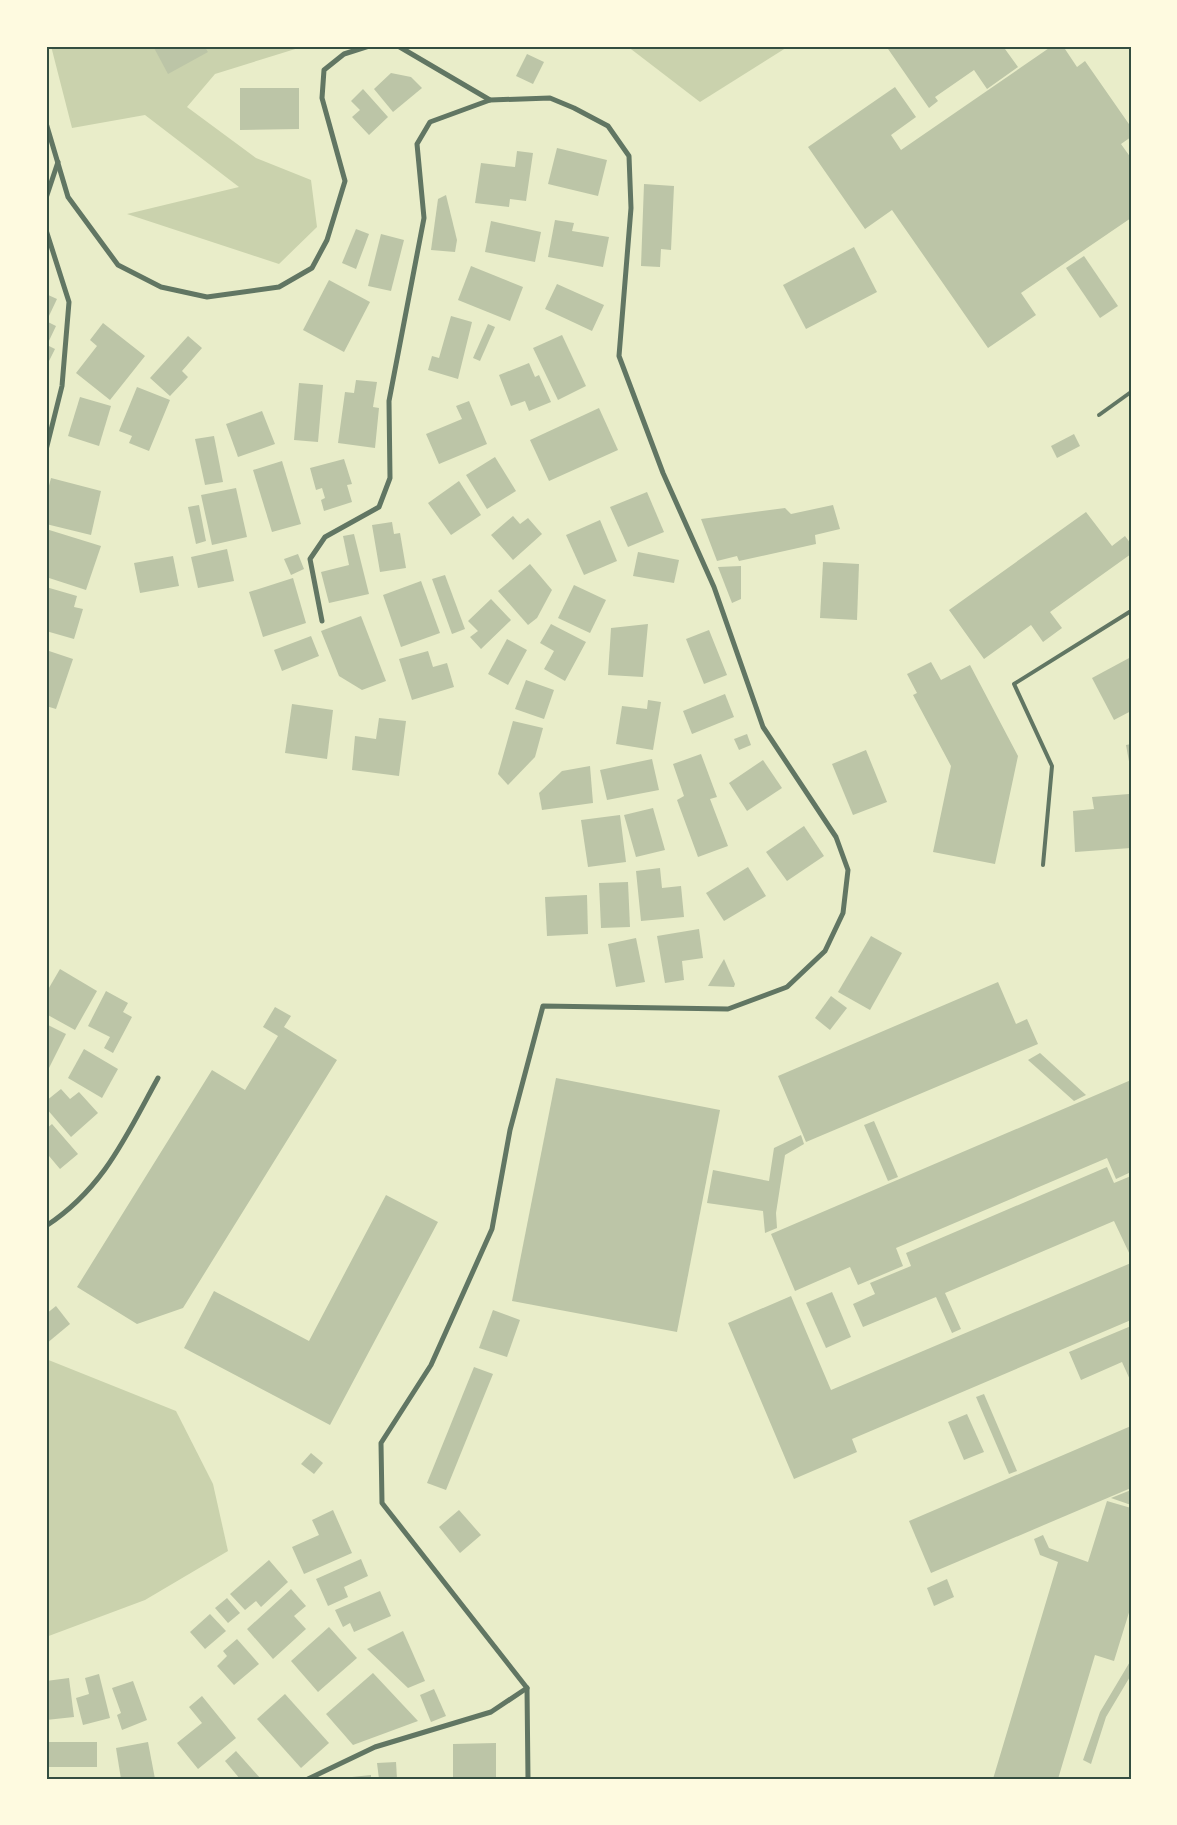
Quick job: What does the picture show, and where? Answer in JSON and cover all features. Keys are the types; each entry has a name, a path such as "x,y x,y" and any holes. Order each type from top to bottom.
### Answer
{"street":[{"path":"46,123 68,197 118,265 160,287 207,297 279,287 312,268 327,240 345,181 322,98 324,70 344,54 369,46"},
{"path":"398,46 490,100"},
{"path":"322,621 310,559 326,538 349,522 379,507 390,478 389,400 424,218 417,144 430,122 490,100 550,98 608,126 629,156 631,208 619,356 663,473 714,587 763,727 836,837 848,870 843,913 825,951 788,987 728,1009 544,1006 510,1130 492,1229 431,1365 381,1443 382,1503 527,1688 528,1779"},
{"path":"46,198 58,162"},
{"path":"46,230 69,302 62,386 46,450"},
{"path":"46,1226 69,1211 107,1170 158,1078"},
{"path":"308,1779 374,1748 490,1712 527,1688"}],"lane":[{"path":"1099,415 1131,392"},
{"path":"1043,865 1052,766 1014,684 1131,611"}],"green space":[{"path":"51,46 305,46 215,74 187,107 256,158 311,180 317,227 279,264 127,214 239,187 145,115 72,128"},
{"path":"627,46 789,46 700,102"},
{"path":"46,1359 176,1411 213,1484 228,1551 145,1600 46,1637"}],"building":[{"path":"153,46 204,46 208,52 168,74"},
{"path":"886,46 1009,46 1005,49 1018,67 987,89 974,70 935,97 938,101 929,108"},
{"path":"1052,46 1063,46 1077,67 1085,61 1131,127 1131,137 1121,144 1131,158 1131,218 1021,293 1036,315 988,348 892,210 865,229 808,147 895,87 916,117 891,135 901,150"},
{"path":"527,54 544,62 533,84 516,76"},
{"path":"391,73 411,77 422,88 393,112 374,89"},
{"path":"240,88 299,88 299,129 240,130"},
{"path":"363,89 388,117 369,135 352,117 360,110 351,101"},
{"path":"557,148 607,160 598,196 548,184"},
{"path":"517,151 533,153 526,201 510,199 509,207 475,203 481,163 515,167"},
{"path":"644,184 674,186 671,250 661,249 660,267 641,266"},
{"path":"446,195 457,240 455,252 431,250 438,199"},
{"path":"555,220 574,223 572,231 609,237 603,267 548,257"},
{"path":"491,221 541,232 535,262 485,252"},
{"path":"356,229 369,234 356,269 342,263"},
{"path":"381,234 404,240 391,291 368,286"},
{"path":"854,247 877,292 806,329 783,285"},
{"path":"1084,256 1118,306 1100,318 1066,268"},
{"path":"471,266 523,287 510,321 458,300"},
{"path":"329,280 370,302 344,352 303,330"},
{"path":"557,284 604,305 592,331 545,309"},
{"path":"46,294 57,299 48,318 46,318"},
{"path":"451,316 472,322 458,379 428,370 432,356 439,358"},
{"path":"46,321 56,326 47,345 55,349 48,363 46,362"},
{"path":"103,323 145,356 110,400 76,373 97,346 90,340"},
{"path":"488,324 495,327 480,361 473,358"},
{"path":"562,335 586,386 558,400 533,348"},
{"path":"188,336 202,348 182,371 188,377 170,396 150,378"},
{"path":"529,363 535,377 539,375 551,402 529,411 525,401 511,406 499,375"},
{"path":"356,380 377,382 373,407 379,408 375,448 338,443 345,392 354,393"},
{"path":"299,383 323,385 318,442 294,440"},
{"path":"137,387 170,400 149,451 129,443 132,436 119,431"},
{"path":"80,397 111,406 99,446 68,436"},
{"path":"469,401 487,444 439,464 426,434 462,419 456,406"},
{"path":"599,408 618,450 549,481 530,440"},
{"path":"262,411 275,444 238,457 226,424"},
{"path":"1074,434 1080,446 1057,458 1051,446"},
{"path":"214,436 223,482 205,485 195,439"},
{"path":"495,457 516,491 487,509 466,475"},
{"path":"344,459 352,484 347,485 352,502 324,511 321,500 325,498 322,488 316,490 310,468"},
{"path":"282,461 301,524 272,532 253,470"},
{"path":"51,478 101,491 91,535 46,524 46,497"},
{"path":"459,481 481,515 451,535 428,503"},
{"path":"236,488 247,537 212,545 201,495"},
{"path":"647,492 664,532 628,547 610,507"},
{"path":"199,505 206,541 196,544 188,507"},
{"path":"833,505 840,529 815,535 816,544 739,561 737,556 717,561 701,519 785,508 791,514"},
{"path":"1086,512 1112,546 1125,536 1131,544 1131,554 1050,612 1062,628 1043,642 1031,625 984,659 949,610"},
{"path":"513,516 520,524 528,518 542,534 513,560 491,535"},
{"path":"600,520 617,561 584,575 566,535"},
{"path":"392,522 394,534 400,533 406,568 380,572 372,525"},
{"path":"46,529 101,546 86,590 46,577"},
{"path":"354,534 369,594 329,603 321,572 349,565 343,536"},
{"path":"227,549 234,581 198,588 191,557"},
{"path":"638,552 679,560 674,583 633,576"},
{"path":"298,554 304,569 291,575 284,559"},
{"path":"173,556 179,586 140,593 134,563"},
{"path":"823,562 859,564 857,620 820,618"},
{"path":"530,564 552,590 537,618 528,625 498,591"},
{"path":"741,566 741,599 732,603 718,567"},
{"path":"445,575 465,629 452,634 432,579"},
{"path":"293,578 306,623 263,637 249,592"},
{"path":"421,581 440,633 401,647 383,595"},
{"path":"574,585 606,600 590,633 558,618"},
{"path":"46,587 77,596 74,607 83,609 74,639 46,631"},
{"path":"491,599 511,620 481,649 470,637 478,631 468,621"},
{"path":"361,616 386,681 362,690 339,676 321,631"},
{"path":"551,624 586,642 565,681 544,669 554,651 540,643"},
{"path":"648,624 643,677 608,675 611,628"},
{"path":"709,630 727,675 704,684 686,639"},
{"path":"311,636 319,656 282,671 274,650"},
{"path":"507,639 527,650 508,685 488,674"},
{"path":"46,650 73,659 56,709 46,706"},
{"path":"428,651 433,667 447,663 454,687 412,700 399,659"},
{"path":"1131,657 1131,711 1114,720 1092,678"},
{"path":"931,662 941,680 970,665 1018,756 995,864 933,852 951,766 913,695 917,693 907,674"},
{"path":"526,680 554,690 544,719 515,709"},
{"path":"725,694 734,717 692,734 683,711"},
{"path":"648,700 661,702 653,750 616,744 622,706 647,709"},
{"path":"292,704 333,710 327,759 285,753"},
{"path":"379,718 406,721 399,776 352,770 355,736 376,739"},
{"path":"513,721 543,728 535,757 508,785 498,774"},
{"path":"747,734 751,745 739,750 734,739"},
{"path":"1131,744 1131,766 1130,767 1126,745"},
{"path":"866,750 887,802 853,815 832,764"},
{"path":"701,754 717,797 710,799 728,846 698,857 677,800 684,796 673,764"},
{"path":"652,759 659,790 607,800 600,770"},
{"path":"763,760 782,788 747,811 729,783"},
{"path":"590,766 593,803 542,810 539,793 562,771"},
{"path":"1129,794 1131,848 1075,852 1073,811 1094,809 1092,797"},
{"path":"653,808 665,850 636,857 624,815"},
{"path":"620,815 626,862 588,867 581,820"},
{"path":"804,826 824,856 787,881 766,852"},
{"path":"748,867 766,896 724,921 706,893"},
{"path":"660,868 662,888 681,886 684,917 641,921 636,871"},
{"path":"628,882 630,927 601,928 599,883"},
{"path":"587,895 588,934 547,936 545,897"},
{"path":"699,929 703,958 682,961 684,980 665,983 657,936"},
{"path":"871,936 902,953 870,1010 838,992"},
{"path":"636,938 645,982 616,987 608,944"},
{"path":"724,959 735,984 734,987 708,986"},
{"path":"60,969 97,991 75,1030 46,1014 46,993"},
{"path":"998,982 1016,1024 1027,1019 1038,1044 806,1142 778,1076"},
{"path":"106,991 128,1003 123,1012 132,1017 113,1053 104,1048 110,1037 88,1026"},
{"path":"831,996 847,1008 830,1030 815,1018"},
{"path":"275,1007 291,1016 284,1027 337,1060 183,1308 137,1324 77,1287 212,1070 245,1090 278,1036 263,1027"},
{"path":"46,1024 66,1034 49,1068 46,1066"},
{"path":"84,1049 118,1069 102,1098 68,1078"},
{"path":"1040,1053 1086,1095 1074,1101 1028,1060"},
{"path":"556,1078 720,1110 677,1332 512,1301"},
{"path":"1131,1080 1131,1172 1116,1179 1107,1158 896,1248 903,1266 858,1285 850,1267 795,1291 771,1234"},
{"path":"61,1089 70,1099 79,1092 98,1113 71,1137 46,1108 46,1101"},
{"path":"874,1121 898,1177 888,1181 864,1125"},
{"path":"52,1124 78,1154 60,1169 49,1156 46,1159 46,1129"},
{"path":"801,1135 804,1144 785,1155 776,1213 777,1228 765,1233 763,1211 707,1203 713,1170 769,1181 774,1148"},
{"path":"1107,1167 1114,1183 1131,1176 1131,1229 1129,1230 1131,1257 1114,1221 945,1293 961,1329 952,1333 936,1297 863,1327 853,1304 875,1294 870,1283 911,1266 906,1253"},
{"path":"386,1195 438,1222 330,1425 184,1348 214,1291 309,1341"},
{"path":"1131,1263 1131,1320 852,1439 857,1452 794,1479 728,1323 791,1296 831,1390"},
{"path":"832,1292 851,1337 826,1348 806,1303"},
{"path":"56,1306 70,1324 46,1344 46,1314"},
{"path":"493,1310 520,1320 507,1357 479,1348"},
{"path":"1131,1326 1131,1382 1122,1362 1081,1380 1069,1352"},
{"path":"474,1367 493,1374 446,1490 427,1483"},
{"path":"984,1394 1017,1471 1009,1474 976,1397"},
{"path":"967,1414 984,1452 964,1460 948,1422"},
{"path":"1131,1426 1131,1488 931,1573 909,1521"},
{"path":"311,1453 323,1463 314,1474 301,1464"},
{"path":"1131,1490 1131,1505 1111,1498"},
{"path":"1107,1501 1131,1508 1131,1606 1114,1661 1095,1655 1058,1779 993,1779 1058,1562 1040,1555 1034,1539 1043,1535 1049,1548 1088,1562"},
{"path":"333,1510 352,1553 304,1574 292,1547 319,1535 312,1520"},
{"path":"459,1510 481,1535 460,1553 439,1527"},
{"path":"361,1559 368,1576 344,1587 348,1597 328,1606 316,1579"},
{"path":"269,1560 288,1582 261,1607 256,1601 245,1610 230,1594"},
{"path":"947,1579 954,1597 934,1606 927,1588"},
{"path":"291,1589 306,1606 294,1616 306,1629 273,1659 247,1629"},
{"path":"380,1591 391,1616 354,1632 350,1623 343,1627 335,1610"},
{"path":"227,1598 240,1613 228,1623 215,1608"},
{"path":"210,1614 226,1631 205,1649 190,1632"},
{"path":"329,1627 357,1658 318,1692 291,1661"},
{"path":"403,1631 425,1681 408,1688 367,1649"},
{"path":"237,1639 259,1664 234,1685 217,1666 227,1656 223,1651"},
{"path":"1131,1660 1131,1675 1106,1717 1091,1764 1083,1760 1100,1712"},
{"path":"373,1673 418,1721 353,1745 326,1714"},
{"path":"99,1674 110,1718 83,1725 76,1698 89,1694 85,1678"},
{"path":"69,1678 74,1717 46,1720 46,1681"},
{"path":"133,1681 147,1720 122,1730 117,1715 121,1713 112,1688"},
{"path":"434,1689 446,1716 431,1722 420,1695"},
{"path":"285,1694 329,1743 301,1768 257,1719"},
{"path":"202,1696 236,1738 198,1769 177,1743 202,1723 189,1707"},
{"path":"48,1742 97,1742 97,1767 48,1767"},
{"path":"148,1742 155,1779 121,1779 116,1748"},
{"path":"496,1743 496,1779 453,1779 453,1744"},
{"path":"236,1751 261,1779 240,1779 225,1761"},
{"path":"396,1762 397,1779 379,1779 377,1763"},
{"path":"371,1775 371,1779 353,1779 352,1777"}]}
